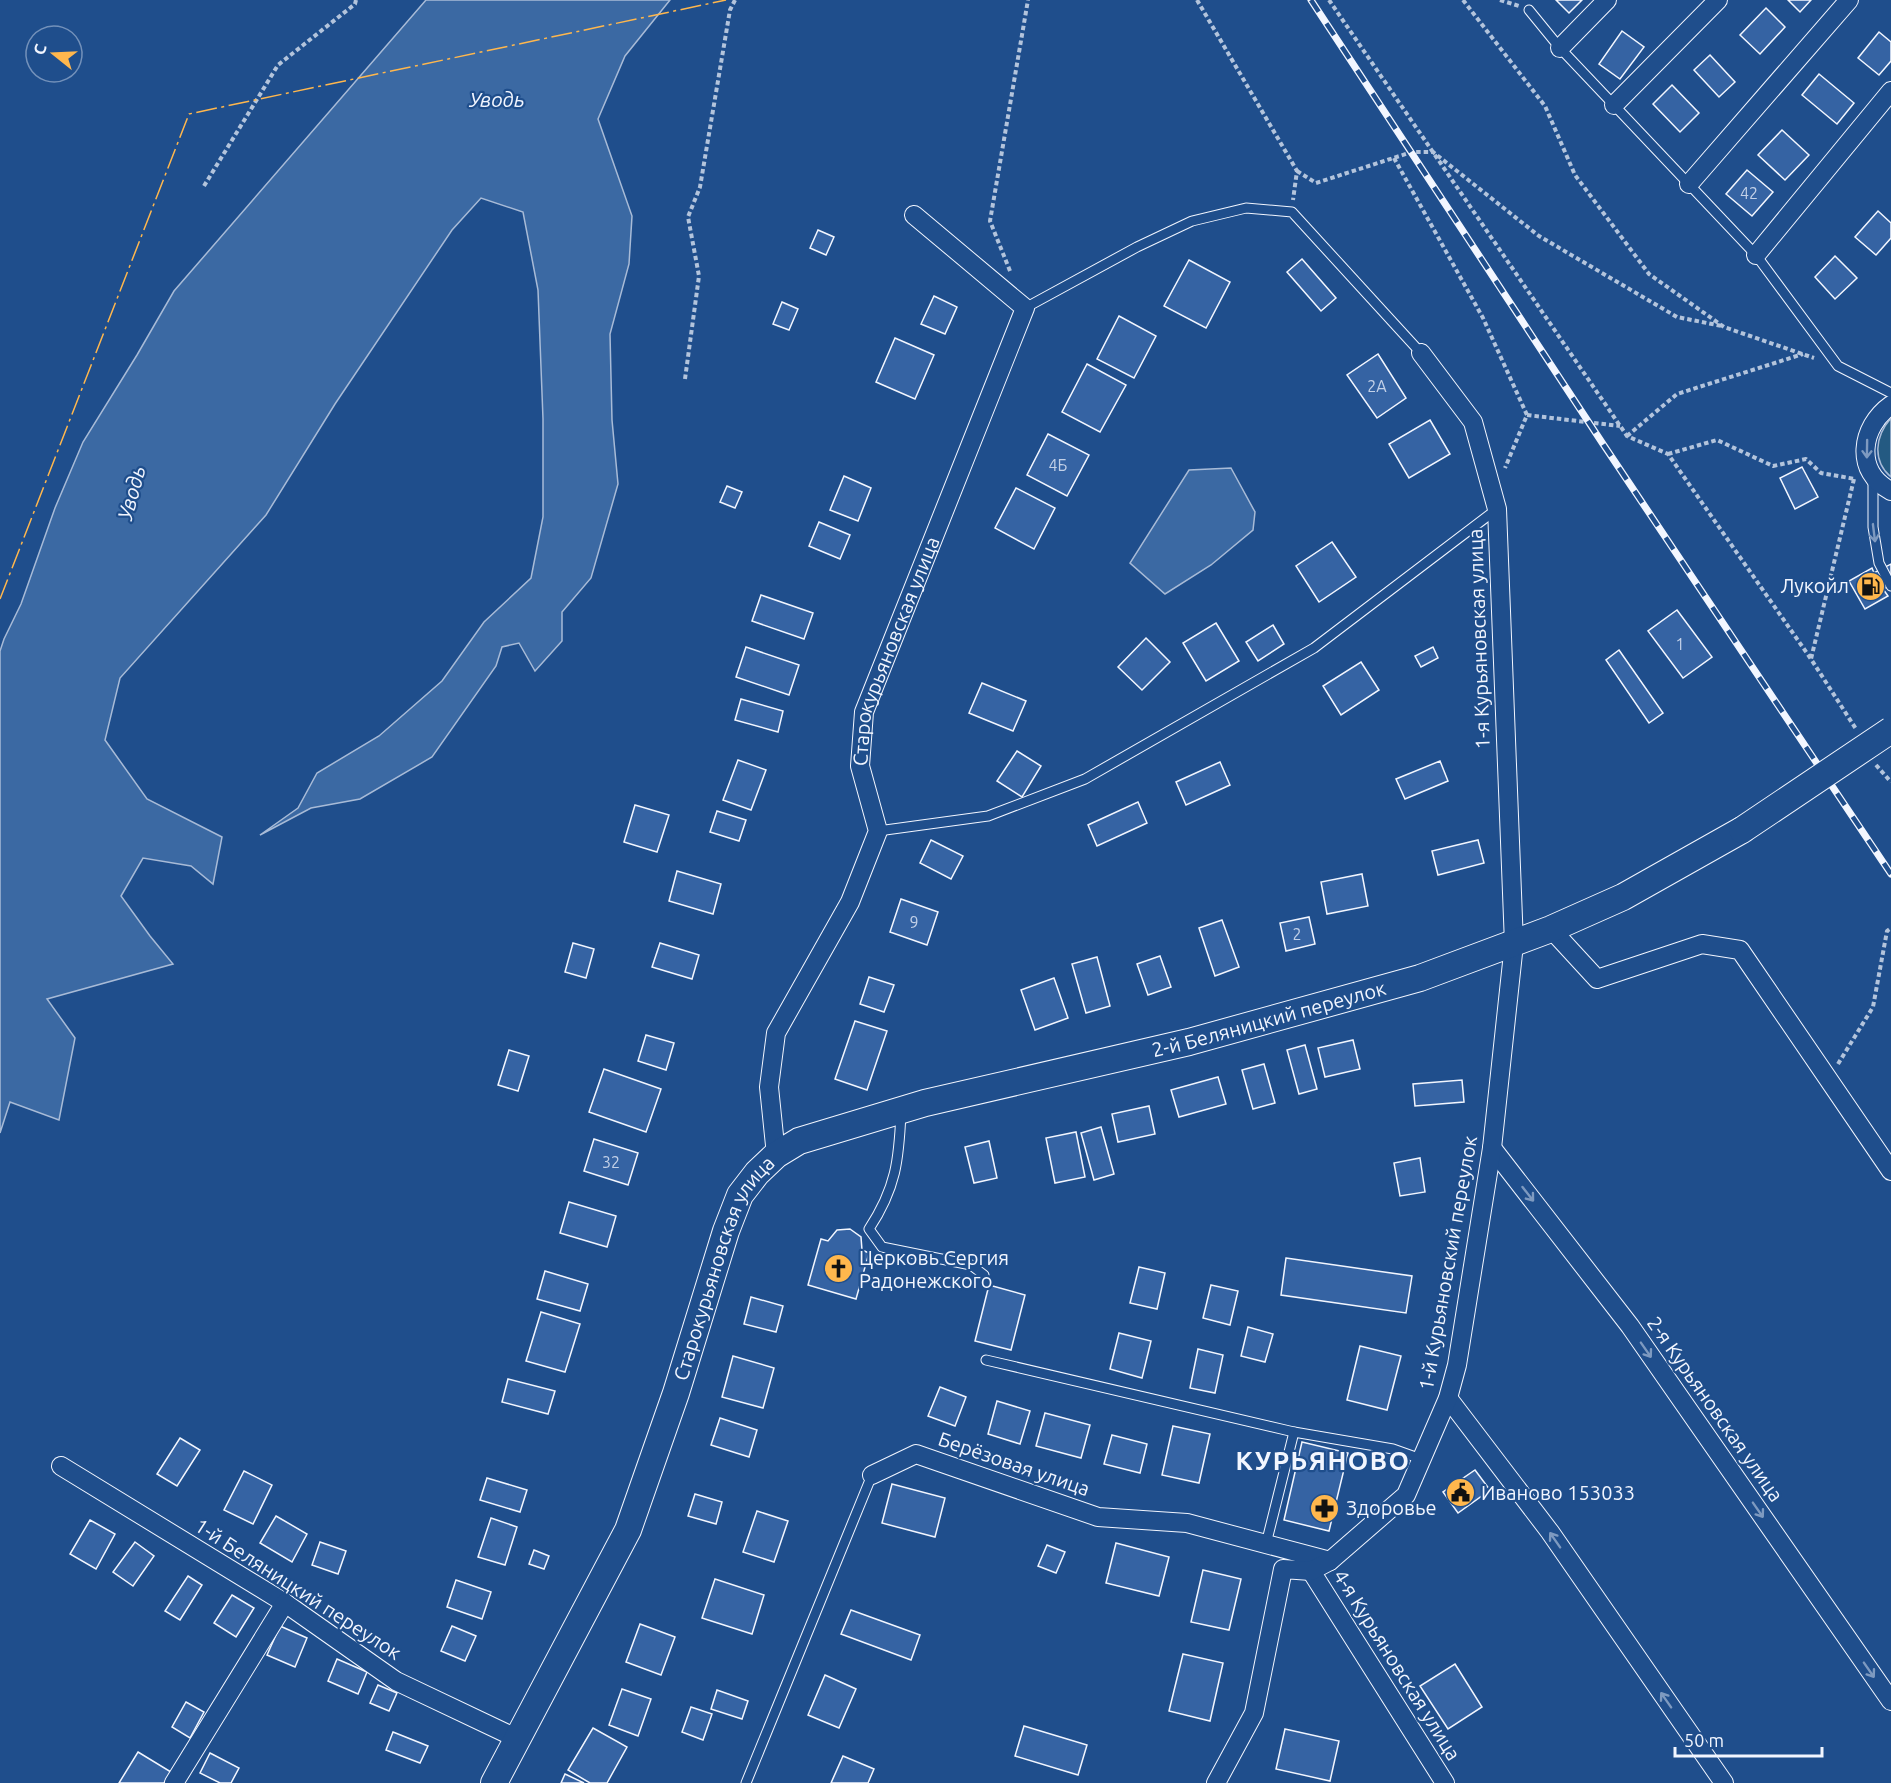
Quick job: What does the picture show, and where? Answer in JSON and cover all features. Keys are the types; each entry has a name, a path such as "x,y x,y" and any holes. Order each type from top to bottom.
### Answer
{"main road":[{"name":"2-й Беляницкий переулок","path":"776,1155 799,1141 925,1103 1190,1042 1420,978 1514,944 1623,897 1742,830 1891,730"},
{"name":"Старокурьяновская улица","path":"494,1783 628,1530 676,1393 726,1230 741,1195 757,1173 776,1155"}],"street":[{"path":"1560,48 1607,0"},
{"path":"1614,105 1718,0"},
{"path":"1689,184 1849,0"},
{"path":"1756,255 1891,91"},
{"path":"914,215 1025,308"},
{"name":"Старокурьяновская улица","path":"776,1155 770,1087 776,1033 850,902 878,831 860,766 864,712 1025,308"},
{"name":"1-я Курьяновская улица","path":"1421,353 1473,422 1495,502 1514,944"},
{"path":"1891,405 1878,416 1869,429 1865,445 1870,469 1884,488 1891,491"},
{"path":"1551,929 1597,979 1702,944 1740,950 1891,1171"},
{"name":"1-й Курьяновский переулок","path":"1216,1783 1254,1713 1283,1569 1311,1571 1330,1561 1406,1495 1448,1398 1457,1365 1492,1148 1514,944"},
{"name":"2-я Курьяновская улица","path":"1492,1148 1629,1326 1891,1701"},
{"path":"1448,1398 1550,1532 1724,1783"},
{"name":"Берёзовая улица","path":"872,1475 916,1454 1098,1517 1186,1523 1330,1561"},
{"name":"1-й Беляницкий переулок","path":"61,1466 285,1603 396,1681 516,1738"},
{"name":"4-я Курьяновская улица","path":"1311,1571 1445,1783"},
{"path":"174,1783 285,1603"}],"lane":[{"path":"1529,10 1560,48 1756,255 1838,366 1891,393"},
{"path":"1025,308 1137,247 1192,221 1246,208 1292,212 1421,353"},
{"path":"1870,469 1873,527 1879,563 1891,586"},
{"path":"878,831 988,816 1085,779 1314,648 1495,502"},
{"path":"901,1110 899,1154 894,1178 879,1213 869,1229 882,1247 971,1265 984,1275"},
{"path":"986,1360 1294,1432 1392,1449 1421,1459"},
{"path":"1266,1544 1294,1432"},
{"name":"Берёзовая улица","path":"746,1783 872,1475"}],"path":[{"path":"204,186 278,65 355,4 356,0"},
{"path":"685,379 699,276 688,217 700,187 730,10 735,0"},
{"path":"1012,275 990,221 1028,0"},
{"path":"1197,0 1297,171 1316,183 1412,153 1433,152 1539,236 1677,317 1724,327 1838,366"},
{"path":"1329,0 1627,436 1668,454 1811,659 1860,737"},
{"path":"1463,0 1545,106 1575,175 1649,274 1724,327"},
{"path":"1394,158 1483,318 1527,415 1495,502"},
{"path":"1292,212 1297,171"},
{"path":"1627,436 1677,394 1804,354"},
{"path":"1527,415 1620,426"},
{"path":"1668,454 1717,440 1773,466 1806,459 1821,473 1855,479"},
{"path":"1811,659 1855,479 1870,469"},
{"path":"1875,763 1891,782"},
{"path":"1828,1080 1873,1007 1887,932 1891,928"}],"shaded area":[{"path":"1891,418 1891,477 1881,464 1878,448 1882,433"}],"water":[{"name":"Уводь","path":"426,0 670,0 625,56 598,119 632,216 629,264 610,334 612,420 618,484 591,578 562,612 562,641 535,671 519,643 502,647 496,666 432,757 360,799 311,808 260,835 298,808 317,773 379,736 442,681 484,622 531,578 543,517 543,419 538,290 523,212 481,198 452,230 335,404 266,515 120,678 105,740 147,799 222,837 213,884 191,866 143,858 121,896 173,964 47,999 75,1038 59,1120 10,1102 0,1133 0,651 4,639 21,604 55,508 83,442 174,291"},
{"path":"1231,468 1255,512 1253,530 1211,565 1165,594 1130,563 1189,470"}],"building":[{"path":"1556,0 1582,0 1569,13"},
{"path":"1788,0 1811,0 1800,12"},
{"path":"1766,8 1785,27 1760,54 1740,35"},
{"path":"1622,31 1644,47 1620,79 1599,64"},
{"path":"1879,32 1891,42 1891,61 1879,75 1858,58"},
{"path":"1710,55 1735,82 1719,97 1694,70"},
{"path":"1819,74 1854,103 1837,124 1802,95"},
{"path":"1672,85 1699,113 1680,132 1653,104"},
{"path":"1782,130 1809,155 1785,180 1758,155"},
{"path":"1747,170 1773,192 1752,216 1726,194"},
{"path":"1878,211 1891,223 1891,238 1876,255 1855,237"},
{"path":"818,230 834,237 826,255 810,248"},
{"path":"1835,256 1857,278 1835,299 1815,277"},
{"path":"1302,259 1336,298 1321,311 1287,272"},
{"path":"1189,260 1230,282 1206,328 1164,306"},
{"path":"934,296 957,307 945,334 921,324"},
{"path":"782,302 798,309 789,330 773,324"},
{"path":"1119,316 1156,336 1134,378 1097,359"},
{"path":"895,338 934,355 915,399 876,382"},
{"path":"1378,354 1406,398 1377,418 1347,375"},
{"path":"1087,364 1126,385 1100,432 1062,412"},
{"path":"1430,420 1450,454 1409,478 1389,444"},
{"path":"1048,434 1089,455 1067,496 1027,475"},
{"path":"1802,467 1818,497 1795,509 1780,478"},
{"path":"844,476 871,488 858,521 830,510"},
{"path":"727,486 742,492 735,508 720,502"},
{"path":"1016,488 1055,508 1034,549 995,528"},
{"path":"819,522 850,535 840,559 809,546"},
{"path":"1332,542 1356,577 1319,602 1296,566"},
{"name":"Лукойл","path":"1891,564 1891,584 1883,589 1888,596 1865,609 1849,581 1872,568 1874,573"},
{"path":"761,595 813,613 804,639 752,621"},
{"path":"1677,610 1712,657 1683,678 1648,631"},
{"path":"1216,623 1239,661 1206,681 1183,643"},
{"path":"1273,625 1284,644 1258,661 1246,642"},
{"path":"1146,638 1170,662 1142,690 1118,667"},
{"path":"746,647 799,665 789,695 736,677"},
{"path":"1433,647 1438,658 1421,667 1415,656"},
{"path":"1619,650 1663,713 1649,723 1606,660"},
{"path":"1361,662 1379,690 1341,715 1323,686"},
{"path":"982,683 1026,701 1013,731 969,713"},
{"path":"741,699 783,711 778,732 735,720"},
{"path":"1017,751 1041,766 1022,797 997,781"},
{"path":"738,760 766,770 751,810 723,800"},
{"path":"1440,761 1448,781 1405,799 1396,779"},
{"path":"1220,762 1230,785 1186,805 1176,782"},
{"path":"1138,802 1147,823 1097,846 1088,825"},
{"path":"635,805 669,815 657,852 624,842"},
{"path":"717,811 746,820 739,841 710,832"},
{"path":"931,840 963,856 951,879 920,863"},
{"path":"1478,840 1484,863 1438,875 1432,851"},
{"path":"677,871 721,884 713,914 669,901"},
{"path":"1362,874 1368,906 1327,914 1321,882"},
{"path":"901,899 938,912 927,945 890,932"},
{"path":"1309,917 1315,944 1286,951 1280,923"},
{"path":"1222,920 1239,967 1215,976 1199,928"},
{"path":"573,943 594,949 586,978 565,972"},
{"path":"660,943 699,955 692,979 652,967"},
{"path":"1160,956 1171,987 1148,995 1137,964"},
{"path":"1097,957 1110,1006 1086,1013 1072,964"},
{"path":"869,977 894,985 884,1012 860,1004"},
{"path":"1054,978 1068,1018 1035,1030 1021,990"},
{"path":"855,1021 887,1031 867,1090 835,1079"},
{"path":"646,1035 674,1043 666,1070 638,1061"},
{"path":"1353,1040 1360,1069 1325,1077 1318,1048"},
{"path":"1305,1045 1317,1089 1299,1094 1287,1050"},
{"path":"509,1050 529,1056 518,1091 498,1085"},
{"path":"1264,1064 1275,1103 1253,1109 1242,1070"},
{"path":"604,1069 661,1089 646,1132 589,1112"},
{"path":"1218,1077 1226,1104 1179,1117 1171,1090"},
{"path":"1462,1080 1464,1102 1415,1106 1413,1084"},
{"path":"1149,1106 1155,1134 1118,1142 1112,1114"},
{"path":"1101,1127 1114,1174 1094,1180 1081,1133"},
{"path":"1076,1132 1085,1177 1055,1183 1046,1138"},
{"path":"594,1139 638,1153 628,1185 584,1171"},
{"path":"989,1141 997,1178 974,1183 965,1147"},
{"path":"1420,1158 1425,1192 1400,1196 1394,1163"},
{"path":"569,1202 616,1216 607,1247 560,1233"},
{"name":"Церковь Сергия Радонежского","path":"850,1229 861,1237 862,1250 869,1253 856,1299 808,1285 821,1239 828,1241 837,1230"},
{"path":"1286,1258 1412,1276 1406,1313 1281,1295"},
{"path":"1139,1267 1165,1273 1157,1309 1130,1303"},
{"path":"545,1271 588,1284 580,1311 537,1299"},
{"path":"989,1285 1025,1295 1011,1350 975,1341"},
{"path":"1211,1285 1238,1291 1230,1325 1203,1318"},
{"path":"751,1297 783,1306 776,1332 744,1324"},
{"path":"541,1312 580,1324 565,1372 526,1361"},
{"path":"1248,1327 1273,1334 1265,1362 1241,1356"},
{"path":"1119,1333 1151,1341 1142,1378 1110,1369"},
{"path":"1360,1346 1401,1356 1387,1410 1347,1400"},
{"path":"1198,1349 1223,1355 1215,1393 1190,1388"},
{"path":"733,1356 774,1368 763,1408 722,1397"},
{"path":"508,1379 555,1391 548,1414 502,1402"},
{"path":"940,1387 966,1397 955,1426 928,1416"},
{"path":"997,1401 1030,1411 1020,1444 988,1434"},
{"path":"1045,1413 1090,1425 1081,1458 1036,1446"},
{"path":"720,1418 757,1430 749,1457 711,1445"},
{"path":"1173,1426 1210,1434 1199,1483 1162,1475"},
{"path":"1112,1435 1147,1444 1140,1473 1104,1464"},
{"path":"180,1438 200,1450 177,1486 157,1474"},
{"path":"1302,1442 1348,1453 1329,1531 1284,1520"},
{"path":"1475,1470 1490,1490 1458,1513 1443,1492"},
{"path":"244,1471 272,1485 253,1524 224,1510"},
{"path":"487,1478 527,1490 520,1512 480,1500"},
{"path":"892,1484 945,1498 935,1537 882,1523"},
{"path":"695,1494 722,1502 716,1524 688,1516"},
{"path":"757,1511 788,1521 774,1562 743,1552"},
{"path":"276,1516 307,1534 292,1562 260,1543"},
{"path":"491,1518 517,1527 505,1565 478,1557"},
{"path":"90,1520 115,1534 96,1569 70,1554"},
{"path":"135,1542 154,1556 133,1586 113,1572"},
{"path":"320,1542 346,1551 338,1574 312,1565"},
{"path":"1116,1543 1169,1557 1159,1596 1106,1583"},
{"path":"1047,1545 1065,1552 1056,1573 1038,1566"},
{"path":"534,1550 549,1556 544,1569 529,1564"},
{"path":"1203,1570 1241,1579 1229,1630 1191,1622"},
{"path":"188,1576 202,1585 180,1620 165,1611"},
{"path":"715,1579 764,1595 752,1634 702,1618"},
{"path":"456,1580 491,1592 482,1619 447,1607"},
{"path":"232,1595 254,1608 236,1637 214,1623"},
{"path":"851,1610 920,1635 911,1660 841,1634"},
{"path":"640,1624 675,1637 661,1675 626,1662"},
{"path":"280,1626 307,1638 295,1667 267,1655"},
{"path":"452,1626 476,1636 465,1661 441,1651"},
{"path":"1183,1654 1223,1663 1210,1721 1169,1711"},
{"path":"337,1659 367,1672 358,1694 328,1681"},
{"path":"1455,1664 1482,1707 1448,1729 1420,1686"},
{"path":"825,1675 856,1689 839,1728 808,1715"},
{"path":"378,1685 397,1693 389,1711 370,1703"},
{"path":"622,1689 651,1699 638,1736 609,1725"},
{"path":"717,1690 748,1701 742,1719 711,1709"},
{"path":"186,1702 204,1712 190,1738 172,1727"},
{"path":"691,1707 712,1714 703,1740 682,1732"},
{"path":"1024,1726 1087,1745 1078,1775 1015,1756"},
{"path":"593,1728 627,1747 607,1783 590,1783 568,1770"},
{"path":"1285,1729 1339,1741 1330,1781 1276,1769"},
{"path":"393,1732 428,1746 420,1763 386,1750"},
{"path":"138,1752 171,1772 164,1783 119,1783"},
{"path":"210,1753 239,1768 231,1783 220,1783 200,1773"},
{"path":"843,1756 874,1769 868,1783 831,1783"},
{"path":"565,1774 584,1783 561,1783"}],"railway":[{"path":"1311,0 1603,444 1891,874"}],"power":[{"path":"0,599 189,114 726,0"}],"place":[{"name":"Лукойл","path":"1870,586"},
{"name":"Церковь Сергия Радонежского","path":"838,1269"},
{"name":"Иваново 153033","path":"1460,1493"},
{"name":"Здоровье","path":"1325,1508"}],"district":[{"name":"КУРЬЯНОВО","path":"1323,1461"}]}
